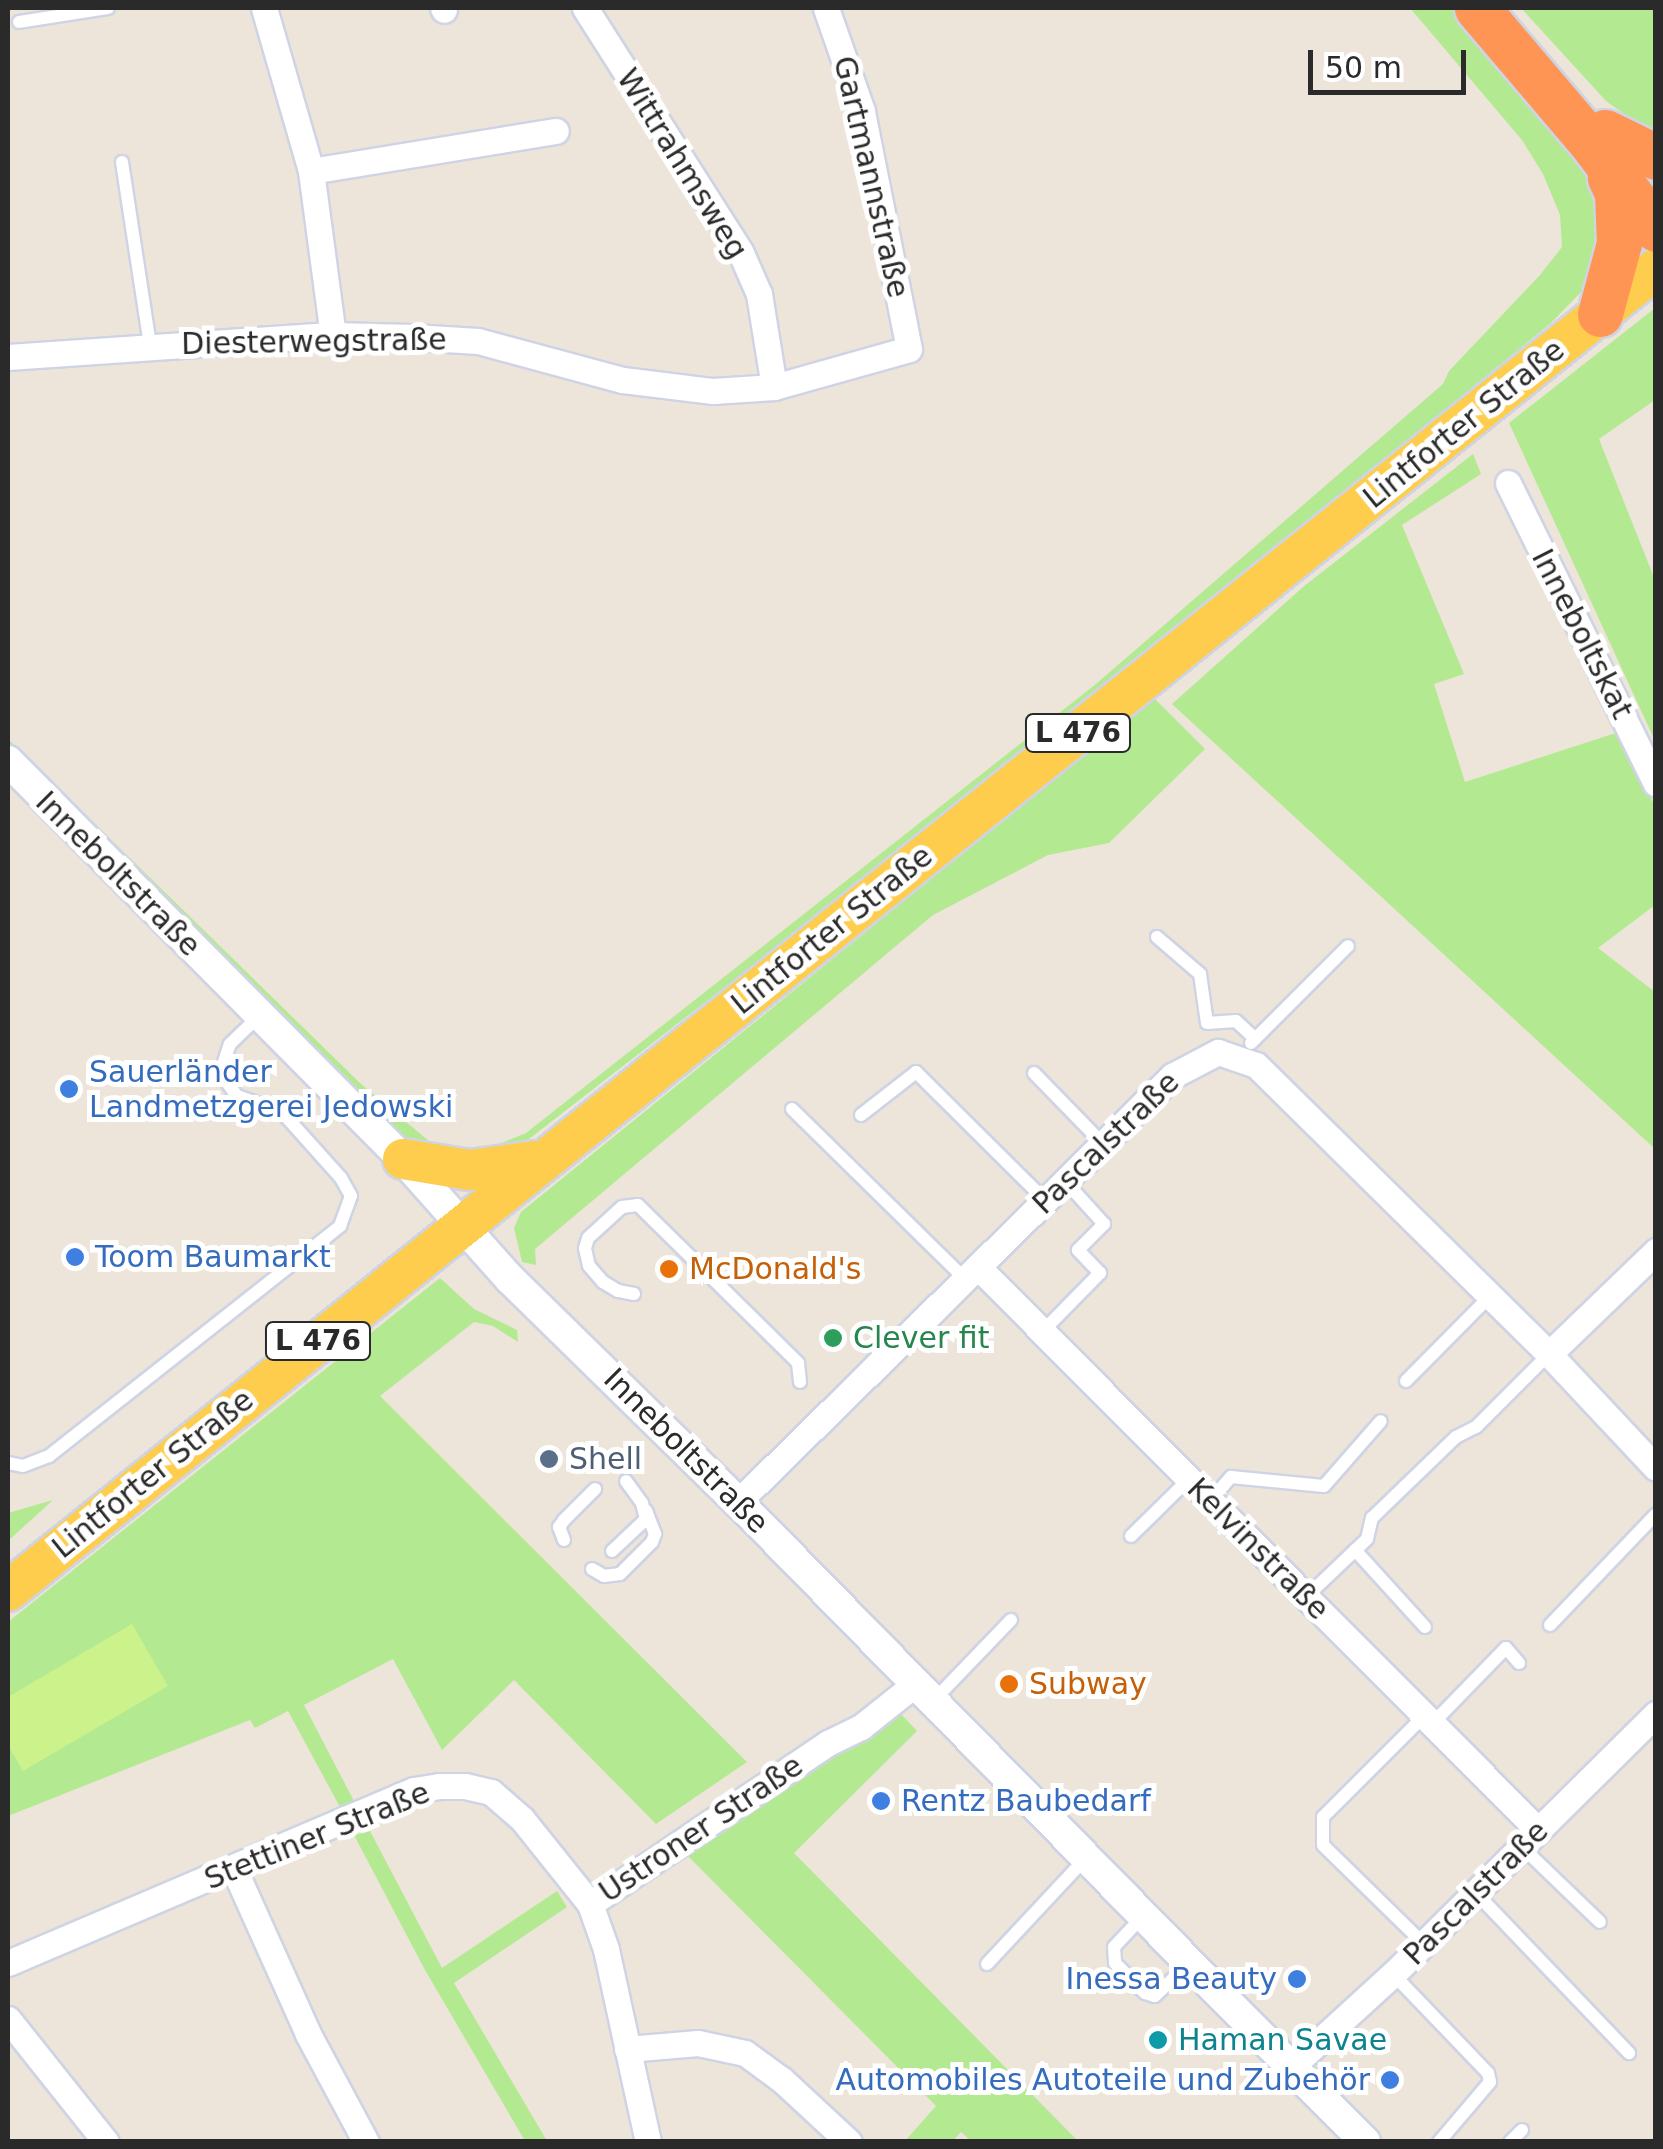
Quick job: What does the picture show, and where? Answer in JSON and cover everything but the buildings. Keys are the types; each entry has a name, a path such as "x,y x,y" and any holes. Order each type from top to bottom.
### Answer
{"highway":[{"path":"1477,8 1599,138 1656,189"},
{"path":"1495,8 1599,138 1656,229"},
{"path":"1599,138 1656,157"},
{"path":"1599,138 1617,193 1619,243 1600,314"}],"main road":[{"name":"Lintforter Straße","path":"8,1592 540,1160 1656,269"},
{"path":"403,1159 469,1170 540,1160"}],"street":[{"path":"264,8 311,171 333,335"},
{"name":"Wittrahmsweg","path":"584,8 740,253 758,294 774,387"},
{"name":"Gartmannstraße","path":"826,8 862,112 909,349"},
{"path":"311,171 556,131"},
{"name":"Diesterwegstraße","path":"8,357 150,344 333,335 478,341 623,380 713,391 774,387 909,349"},
{"name":"Inneboltskat","path":"1508,484 1606,674 1656,784"},
{"name":"Inneboltstraße","path":"8,761 403,1159 510,1279 738,1502 1365,2142"},
{"path":"1247,1047 1256,1066 1549,1354 1656,1468"},
{"name":"Pascalstraße","path":"738,1502 1172,1076 1192,1062 1247,1047"},
{"path":"1549,1354 1656,1251"},
{"name":"Kelvinstraße","path":"971,1273 1042,1332 1428,1720 1530,1839"},
{"name":"Ustroner Straße","path":"648,2142 606,1950 590,1904 828,1743 924,1693"},
{"name":"Pascalstraße","path":"1292,2067 1424,1944 1656,1714"},
{"name":"Stettiner Straße","path":"8,1963 414,1790 464,1786 490,1792 522,1819 590,1904"},
{"path":"234,1869 308,2034 366,2142"},
{"path":"8,2019 106,2142"},
{"path":"627,2048 698,2043 745,2054 782,2080 850,2142"}],"lane":[{"path":"19,22 108,8"},
{"path":"122,162 150,344"},
{"path":"1157,937 1200,974 1207,1023 1236,1020 1247,1047 1348,946"},
{"path":"8,1463 23,1466 50,1456 340,1226 351,1196 341,1178 282,1112 236,1096 224,1078 222,1068 230,1044 259,1016"},
{"path":"861,1114 916,1072 1045,1200"},
{"path":"1034,1073 1103,1144"},
{"path":"792,1109 971,1273"},
{"path":"1042,1332 1100,1273 1078,1250 1104,1224 1065,1182"},
{"path":"634,1294 603,1282 590,1266 585,1248 588,1238 622,1208 638,1204 798,1362 800,1382"},
{"path":"1406,1381 1490,1296"},
{"path":"1306,1598 1367,1539 1372,1518 1456,1436 1476,1427 1549,1354"},
{"path":"1210,1501 1231,1477 1324,1486 1381,1420"},
{"path":"1131,1536 1189,1479"},
{"path":"592,1569 604,1576 620,1574 652,1542 654,1534 646,1511 626,1481"},
{"path":"564,1540 560,1527 564,1520 595,1489"},
{"path":"612,1551 646,1519 646,1511"},
{"path":"1550,1625 1656,1514"},
{"path":"1355,1550 1425,1627"},
{"path":"924,1693 1012,1620"},
{"path":"1424,1944 1324,1845 1322,1817 1506,1648 1520,1663"},
{"path":"1530,1839 1600,1922"},
{"path":"986,1964 1086,1858"},
{"path":"1474,1892 1629,2053"},
{"path":"1143,1916 1114,1947 1115,1963 1154,1996 1189,1963"},
{"path":"1393,1974 1488,2073 1490,2082 1439,2142"},
{"path":"1510,2142 1522,2130"}],"green space":[{"path":"1410,8 1454,8 1546,113 1582,164 1600,229 1594,272 1583,290 1551,323 967,799 529,1139 495,1154 420,1146 400,1134 265,1009 8,750 8,739 360,1083 430,1142 462,1149 492,1147 526,1133 1096,684 1443,384 1449,371 1540,275 1562,247 1560,215 1543,174 1522,140"},
{"path":"1521,8 1655,8 1655,136 1606,101"},
{"path":"1655,308 1655,400 1599,439 1655,580 1655,741 1509,423"},
{"path":"1473,454 1481,474 1402,525 1464,674 1434,684 1465,782 1622,731 1655,807 1655,905 1598,948 1655,992 1655,1149 1172,704 1303,587"},
{"path":"1154,698 1205,749 1109,843 1048,855 933,915 535,1249 536,1265 522,1262 514,1228 521,1212"},
{"path":"440,1278 474,1309 517,1330 518,1342 493,1326 474,1322 380,1396 747,1762 656,1824 514,1680 442,1750 393,1659 304,1705 355,1803 341,1809 288,1711 255,1728 250,1720 8,1816 8,1622"},
{"path":"53,1500 8,1541 8,1513"},
{"path":"132,1624 168,1686 23,1771 8,1745 8,1697"},
{"path":"899,1712 917,1731 794,1853 1078,2141 971,2141 961,2132 953,2141 905,2141 936,2106 681,1849 765,1793 771,1800 817,1769 821,1756"},
{"path":"370,1831 442,1968 557,1891 567,1907 454,1983 547,2141 525,2141 425,1970 354,1835"}],"place":[{"name":"Sauerländer Landmetzgerei Jedowski","path":"69,1089"},
{"name":"Toom Baumarkt","path":"75,1257"},
{"name":"McDonald's","path":"669,1269"},
{"name":"Clever fit","path":"833,1338"},
{"name":"Shell","path":"549,1459"},
{"name":"Subway","path":"1009,1684"},
{"name":"Rentz Baubedarf","path":"881,1801"},
{"name":"Inessa Beauty","path":"1297,1979"},
{"name":"Haman Savae","path":"1158,2040"},
{"name":"Automobiles Autoteile und Zubehör","path":"1390,2080"}]}
